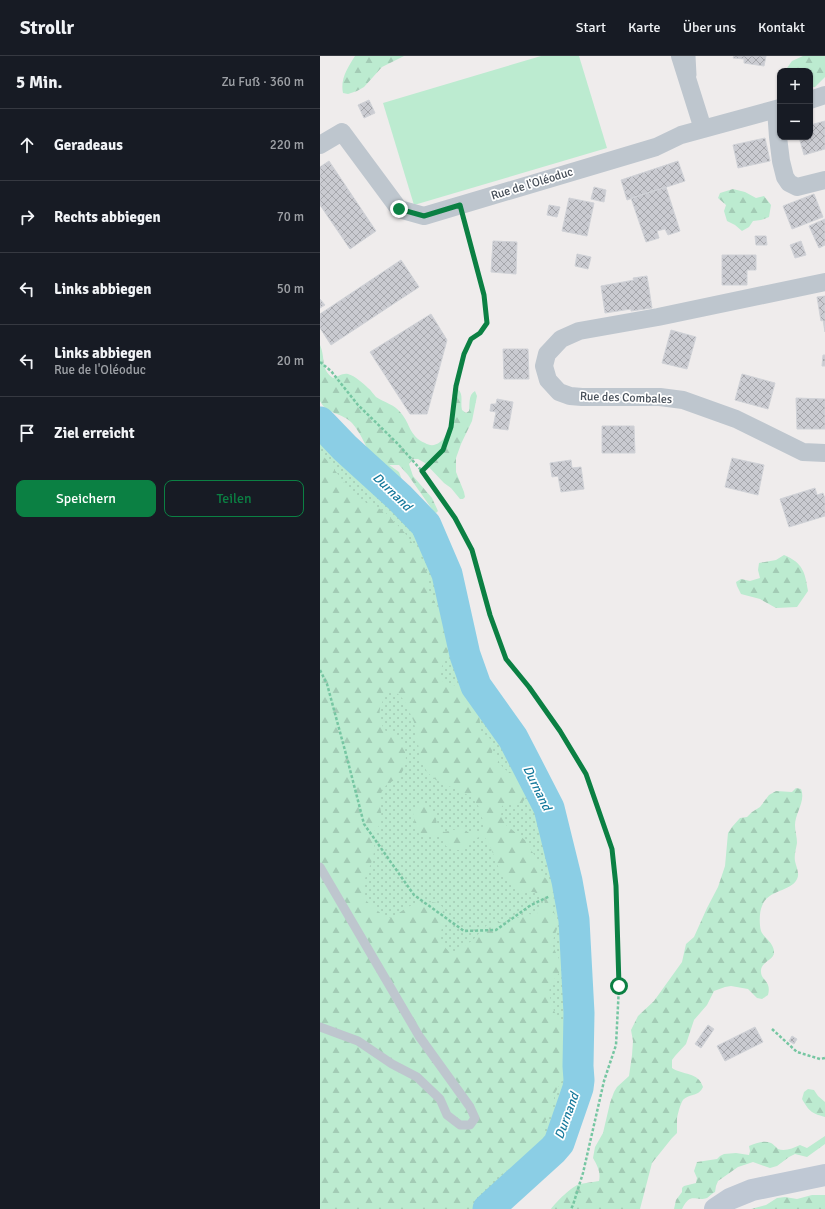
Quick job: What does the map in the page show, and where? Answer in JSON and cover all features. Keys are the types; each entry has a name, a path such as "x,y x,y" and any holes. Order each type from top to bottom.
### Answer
{"street":[{"path":"680,56 703,129"},
{"path":"813,99 825,95"},
{"name":"Rue de l'Oléoduc","path":"320,145 342,132 399,209 424,216 656,147 681,135 777,109"},
{"path":"779,140 781,161 785,178 789,184 797,187 825,180"},
{"name":"Rue des Combales","path":"825,282 658,317 579,331 561,339 547,354 544,366 548,380 559,392 570,396 660,397 683,400 736,419 803,452 825,453"},
{"path":"715,1209 730,1199 752,1190 825,1175"}],"lane":[{"path":"688,80 691,79 692,72 691,56"},
{"path":"320,867 419,1036 470,1107 475,1118 470,1125 460,1125 447,1116 440,1099 417,1077 392,1064 358,1042 320,1027"}],"path":[{"path":"422,471 443,450 451,427 456,386 464,354 471,339 480,333 487,323 484,295 460,205"},
{"path":"320,362 331,371 358,405 397,443 422,471 455,518 472,550 490,615 506,659 529,687 560,731 586,774 612,849 616,886 619,986 616,1045 604,1081 583,1173 571,1209"},
{"path":"320,670 327,684 364,824 414,895 464,931 496,930 531,905 550,896"},
{"path":"772,1029 797,1052 820,1059 825,1058"}],"green space":[{"path":"355,56 404,56 382,67 364,87 348,94 343,93 342,88 344,78 347,69"},
{"path":"541,56 579,56 607,148 414,205 383,103"},
{"path":"803,56 825,56 825,77 815,87 813,87 813,68 787,68 792,61"},
{"path":"733,189 745,192 756,198 764,196 771,205 769,217 753,221 749,227 742,231 727,221 724,211 726,205 718,198 720,193"},
{"path":"320,345 326,371 329,375 333,378 348,374 356,378 376,397 398,410 404,417 413,434 429,445 434,445 443,439 450,426 453,415 454,395 456,391 458,389 460,391 462,410 466,413 469,411 471,395 475,391 477,396 472,421 456,458 456,472 464,492 465,497 463,499 460,499 451,488 444,483 425,463 418,459 413,459 409,464 413,476 432,498 438,511 436,513 434,512 408,475 399,465 385,464 375,461 352,423 344,417 326,409 320,401"},
{"path":"320,415 399,472 479,680 558,808 584,1087 545,1161 496,1209 320,1209"},
{"path":"320,453 358,498 387,514 404,532 419,552 428,575 428,591 438,608 442,621 449,631 451,639 450,647 440,671 441,680 449,684 462,687 471,694 479,713 481,732 493,741 492,753 504,769 523,779 528,785 528,794 522,803 515,804 510,802 502,806 501,815 506,825 525,840 539,863 543,876 549,881 554,890 553,909 558,926 552,945 560,961 559,973 550,985 549,994 554,1011 568,1033 569,1041 563,1057 564,1077 555,1093 552,1109 545,1121 542,1143 482,1188 476,1195 470,1209 320,1209","holes":["390,692 398,694 404,700 414,722 419,755 427,772 436,780 470,796 478,805 484,824 484,829 478,833 469,833 464,829 444,832 437,827 436,818 429,806 419,804 413,813 418,833 432,837 440,837 446,846 453,850 459,850 467,847 476,838 484,836 490,846 504,879 523,892 534,892 540,895 545,902 536,915 529,914 502,923 496,921 488,924 473,940 452,954 445,948 441,940 445,915 442,906 432,902 416,904 394,916 386,917 367,901 363,892 363,886 374,851 374,844 371,840 371,836 380,825 381,821 380,796 384,788 396,779 403,771 406,761 405,751 401,741 398,737 384,730 380,720 380,707 385,697"]},
{"path":"784,555 799,565 806,578 808,591 797,607 776,608 760,599 741,594 736,582 741,579 750,581 760,578 758,570 759,563 776,560"},
{"path":"796,788 801,789 802,794 795,820 797,843 795,863 798,877 790,886 769,896 765,900 760,912 761,931 771,943 774,951 773,956 764,964 761,970 761,974 768,986 768,995 762,999 757,998 748,989 731,986 725,987 714,991 707,1005 694,1020 686,1044 672,1060 672,1068 694,1076 701,1082 703,1087 697,1094 684,1099 679,1109 677,1118 677,1133 652,1163 640,1209 551,1209 564,1195 577,1185 599,1181 599,1172 593,1158 595,1147 603,1133 614,1092 617,1087 629,1076 633,1041 631,1030 638,1016 654,1001 682,962 686,944 694,937 718,887 725,866 728,833 740,818 747,817 760,807 769,795 776,791 792,792"},
{"path":"808,1089 814,1090 825,1102 825,1117 811,1111 804,1103 802,1099 804,1092"},
{"path":"825,1136 825,1144 807,1157 795,1154 777,1166 770,1168 753,1162 738,1167 718,1181 715,1192 708,1197 703,1199 693,1198 688,1200 682,1209 674,1209 676,1200 682,1192 682,1188 684,1186 696,1183 697,1178 694,1171 697,1162 717,1159 724,1154 736,1153 749,1155 749,1146 763,1142 771,1143 781,1150 800,1145 807,1148"},
{"path":"812,1195 825,1195 825,1209 751,1209 766,1205 777,1198 785,1197 797,1199"}],"building":[{"path":"734,56 766,56 764,66 744,63 744,59 733,58"},
{"path":"369,100 375,113 364,118 358,105"},
{"path":"825,121 825,149 804,155 800,140 813,140 813,124"},
{"path":"765,138 770,161 738,168 733,145"},
{"path":"329,161 376,231 350,249 320,205 320,167"},
{"path":"678,161 685,181 627,200 621,180"},
{"path":"594,187 606,190 604,202 591,199"},
{"path":"666,187 680,231 668,235 665,229 657,231 659,238 646,242 631,198"},
{"path":"814,194 823,217 792,229 783,206"},
{"path":"569,198 594,203 587,236 562,231"},
{"path":"549,205 560,207 557,217 547,215"},
{"path":"825,219 825,245 819,248 809,226"},
{"path":"755,236 766,236 767,245 756,245"},
{"path":"493,241 517,242 516,274 491,272"},
{"path":"801,241 806,255 795,258 790,245"},
{"path":"577,254 591,257 588,269 575,266"},
{"path":"722,255 756,255 756,270 747,270 747,285 722,285"},
{"path":"401,260 419,287 331,345 320,328 320,314"},
{"path":"647,276 652,308 631,311 631,309 605,313 601,286"},
{"path":"825,296 825,332 823,320 821,321 817,297"},
{"path":"320,299 325,305 320,308"},
{"path":"431,314 447,340 427,414 410,414 370,352"},
{"path":"671,330 696,337 687,369 662,363"},
{"path":"503,349 528,349 529,379 504,379"},
{"path":"823,355 825,355 825,366 822,366"},
{"path":"742,374 775,383 768,409 735,400"},
{"path":"796,398 825,399 825,429 797,429"},
{"path":"497,399 513,402 508,430 493,428 496,412 490,411 491,404 496,404"},
{"path":"602,426 634,426 635,453 602,453"},
{"path":"732,458 764,465 758,495 725,487"},
{"path":"571,460 572,468 581,467 584,489 561,492 558,476 552,477 550,463"},
{"path":"815,488 817,495 823,493 825,499 825,516 789,527 780,499"},
{"path":"708,1025 714,1029 701,1048 695,1044"},
{"path":"755,1027 763,1042 725,1061 717,1046"},
{"path":"792,1036 797,1039 794,1044 789,1041"}],"waterway":[{"name":"Durnand","path":"320,422 345,448 400,498 426,525 447,574 465,655 476,686 513,738 549,808 567,881 574,920 579,1013 578,1088 559,1143 488,1209"}],"route":[{"path":"399,209 424,216 460,205 484,295 487,323 480,333 471,339 464,354 456,386 451,427 443,450 422,471 455,518 472,550 490,615 506,659 529,687 560,731 586,774 612,849 616,886 619,986"}]}
